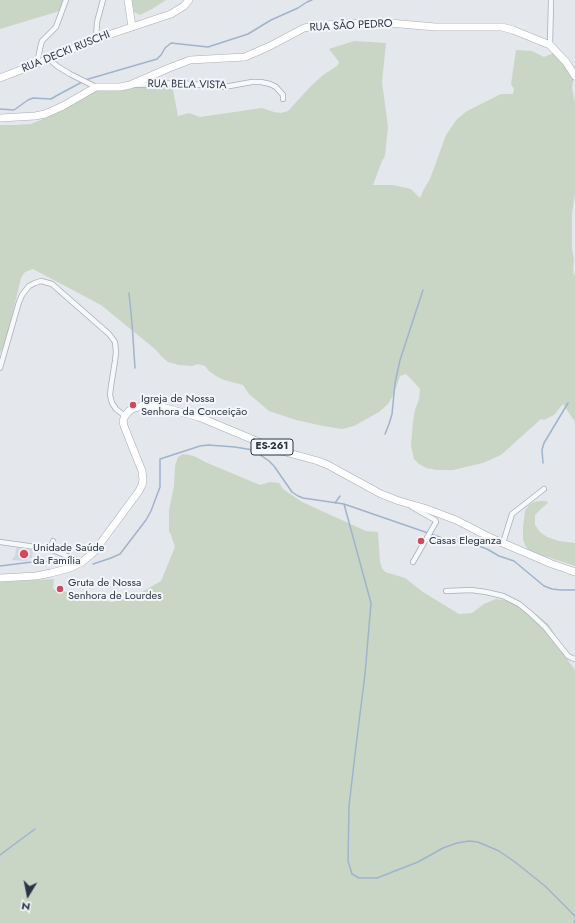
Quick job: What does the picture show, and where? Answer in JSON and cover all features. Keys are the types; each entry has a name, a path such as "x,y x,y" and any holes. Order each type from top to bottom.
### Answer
{"street":[{"path":"37,63 42,41 56,28 66,0"},
{"path":"96,39 97,22 102,0"},
{"path":"128,0 132,27"},
{"name":"RUA DECKI RUSCHI","path":"0,78 96,39 171,14 184,6 189,0"},
{"path":"550,45 551,0"},
{"name":"RUA SÃO PEDRO","path":"96,87 120,87 130,85 190,60 245,57 304,28 378,22 435,27 502,28 513,30 550,45 566,62 575,76"},
{"path":"49,59 57,66 80,80 96,87"},
{"name":"RUA BELA VISTA","path":"130,85 179,83 224,87 252,82 261,82 276,87 283,95 283,99"},
{"path":"0,118 45,114 63,106 96,87"},
{"path":"0,368 22,295 29,286 35,283 41,281 52,284 109,334 115,342 116,356 110,395 112,403 116,409 125,416 124,426 142,471 143,480 139,491 94,552 82,562 70,568 36,576 0,578"},
{"name":"ES-261","path":"125,416 134,408 143,406 158,406 199,417 278,450 328,465 374,490 399,501 424,508 456,520 503,543 575,572"},
{"path":"503,543 512,514 544,489"},
{"path":"399,501 416,509 436,522 413,562"},
{"path":"50,549 53,541"},
{"path":"0,542 50,549 82,562"},
{"path":"446,591 471,590 486,592 503,596 519,604 544,627 568,656 575,659"}],"shaded area":[{"name":"Unidade Saúde da Família","path":"16,548 33,550 32,558 27,558 27,561 12,560 13,557 15,557"}],"green space":[{"path":"0,0 66,0 63,10 0,29"},
{"path":"132,0 166,0 140,15 134,12"},
{"path":"354,41 386,43 382,82 388,127 385,156 373,185 393,185 411,189 420,198 430,179 446,135 457,119 467,111 501,94 513,94 514,89 511,84 516,50 532,51 544,57 556,52 574,76 572,88 575,103 575,192 572,214 572,250 575,276 575,422 563,404 554,415 544,420 541,419 501,455 483,463 453,470 426,468 414,459 411,446 413,421 420,389 406,374 400,376 394,394 388,404 379,412 354,426 342,429 296,420 269,411 249,394 243,385 224,380 216,376 205,366 198,364 192,366 179,365 168,362 155,349 101,305 33,269 25,272 21,278 5,344 0,353 0,125 31,124 43,119 98,87 172,85 178,116 189,113 200,117 262,108 281,113 288,111 323,75 337,66 339,62 329,49"},
{"path":"183,454 196,457 260,485 270,482 279,483 283,489 302,502 366,531 378,532 380,562 385,572 405,578 423,592 459,614 472,613 484,604 496,599 509,601 524,608 536,614 548,624 565,656 575,670 575,923 0,923 0,582 54,579 53,589 112,602 135,596 161,581 175,547 170,532 169,533 169,510 174,486 175,466 178,457"},
{"path":"540,501 546,501 548,503 535,515 535,525 540,532 547,537 559,541 575,543 575,566 529,551 525,545 523,539 523,527 525,511 529,505"}],"waterway":[{"path":"85,80 157,59 165,48 171,43 208,47 248,34 271,20 312,0"},
{"path":"0,109 14,110 33,98 51,99 82,82"},
{"path":"385,434 392,414 395,383 400,360 423,290"},
{"path":"129,293 135,368"},
{"path":"543,463 542,450 544,443 568,403"},
{"path":"93,564 120,554 146,520 160,487 160,459 200,446 208,445 253,450 274,466 292,492 298,496 344,504 428,533"},
{"path":"335,503 340,496"},
{"path":"344,504 371,603 365,674 349,806 348,861 352,874 359,878 377,878 418,862 443,848 457,843 469,841 478,842 499,851 515,862 545,886 575,916"},
{"path":"431,534 442,538 473,544 514,561 544,586 552,589 575,590"},
{"path":"0,566 40,561 63,564"},
{"path":"0,855 35,829"}],"place":[{"name":"Igreja de Nossa Senhora da Conceição","path":"133,405"},
{"name":"Casas Eleganza","path":"421,541"},
{"name":"Unidade Saúde da Família","path":"24,554"},
{"name":"Gruta de Nossa Senhora de Lourdes","path":"60,589"}]}
